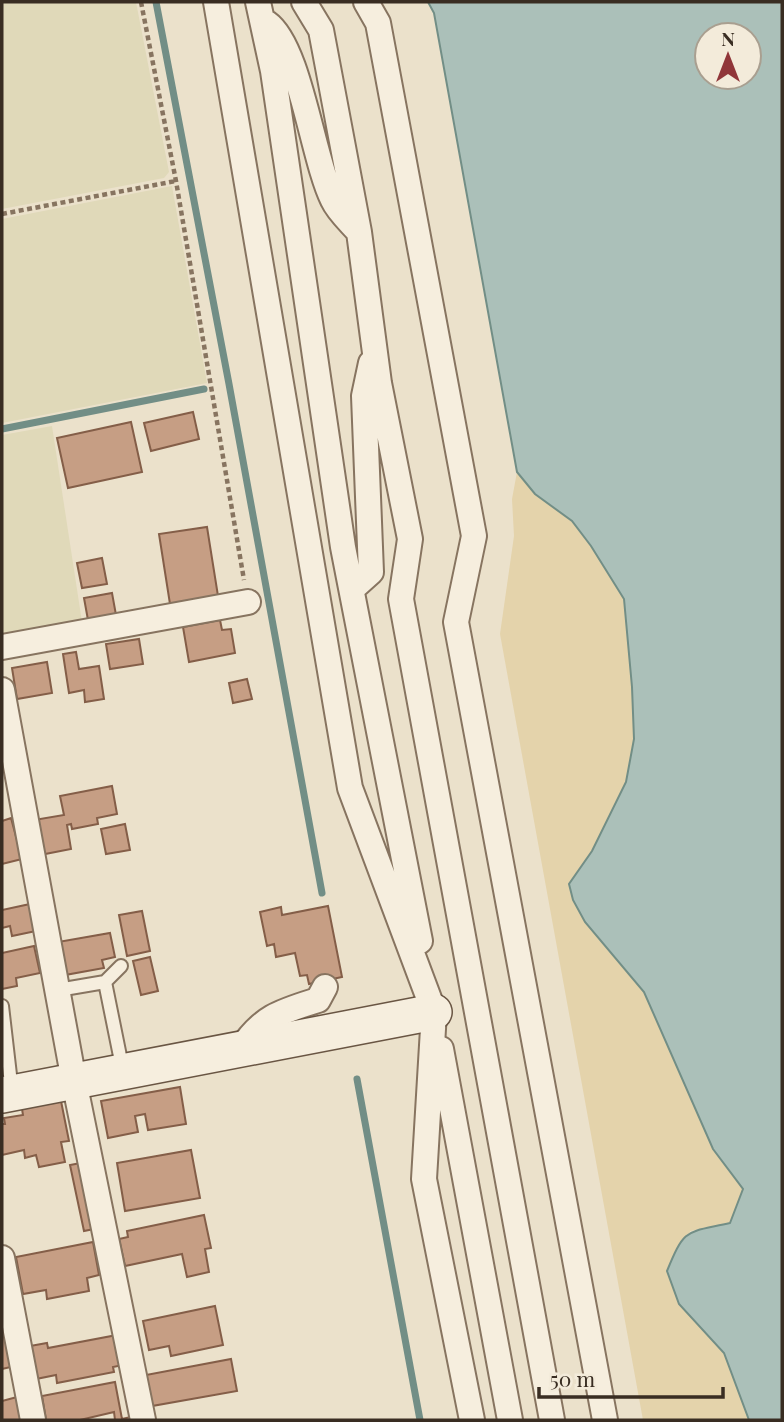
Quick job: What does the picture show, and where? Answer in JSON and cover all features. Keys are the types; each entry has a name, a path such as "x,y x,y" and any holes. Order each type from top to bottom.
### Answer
{"street":[{"path":"216,2 350,788 434,1012 424,1179 472,1420"},
{"path":"304,2 321,30 359,232 374,348 410,539 401,599 552,1420"},
{"path":"366,2 378,23 474,536 456,622 605,1420"},
{"path":"259,10 273,71 343,547 510,1420"},
{"path":"259,10 276,29 291,62 333,201 359,232"},
{"path":"352,589 370,572 363,396 374,348"},
{"path":"2,647 248,602"},
{"path":"2,690 74,1081 144,1420"},
{"path":"241,1049 249,1036 275,1014 318,1000 325,987"},
{"path":"7,1093 434,1012"},
{"path":"2,1258 33,1420"}],"lane":[{"path":"58,990 106,982 121,966"},
{"path":"106,982 123,1071"},
{"path":"2,1006 7,1093"}],"path":[{"path":"141,2 176,181 248,602"},
{"path":"2,214 176,181"}],"shaded area":[{"path":"2,2 136,2 169,172 164,178 2,209"},
{"path":"172,186 207,383 2,423 2,219"},
{"path":"52,426 82,622 2,637 2,435"}],"sand":[{"path":"517,472 535,494 572,521 624,599 634,739 626,782 592,851 569,885 585,922 644,992 713,1149 743,1189 730,1223 690,1231 679,1304 724,1353 749,1420 643,1420 500,634 514,536 512,499"}],"water":[{"path":"428,2 782,2 782,1420 749,1420 724,1353 679,1304 667,1271 678,1246 689,1234 730,1223 743,1189 713,1149 644,992 585,922 573,900 569,884 592,851 626,782 634,739 624,599 572,521 535,494 517,472 434,13"}],"building":[{"path":"193,412 199,439 151,451 144,423"},
{"path":"131,422 142,472 68,488 57,438"},
{"path":"207,527 218,596 170,604 159,534"},
{"path":"102,558 107,584 82,588 77,563"},
{"path":"112,593 116,615 88,620 84,598"},
{"path":"220,620 222,630 231,629 235,653 189,662 183,627"},
{"path":"139,639 143,664 110,669 106,644"},
{"path":"76,652 79,669 99,666 104,699 85,702 84,690 69,693 63,654"},
{"path":"47,662 52,693 17,699 12,668"},
{"path":"247,679 252,699 233,703 229,683"},
{"path":"112,786 117,814 97,818 98,824 72,829 71,824 67,825 71,849 40,855 34,820 64,815 60,796"},
{"path":"11,818 22,859 2,864 2,821"},
{"path":"125,824 130,850 106,854 101,829"},
{"path":"30,904 36,931 12,936 10,926 2,928 2,910"},
{"path":"328,906 342,977 309,984 307,975 300,976 295,953 276,957 274,944 267,946 260,912 281,907 282,915"},
{"path":"142,911 150,951 127,956 119,915"},
{"path":"110,933 115,957 102,960 104,968 65,975 58,942"},
{"path":"34,946 40,973 16,978 17,986 2,989 2,953"},
{"path":"150,957 158,991 141,995 133,961"},
{"path":"180,1087 186,1124 148,1130 145,1114 135,1116 138,1132 108,1138 101,1101"},
{"path":"61,1101 69,1141 61,1142 65,1162 39,1167 36,1155 25,1158 24,1150 2,1155 4,1118 23,1115 22,1109"},
{"path":"191,1150 200,1198 125,1211 117,1163"},
{"path":"86,1162 99,1228 84,1231 70,1165"},
{"path":"204,1215 211,1248 205,1249 209,1272 187,1277 182,1254 125,1266 119,1239 128,1237 127,1231"},
{"path":"93,1242 99,1275 87,1278 89,1291 47,1299 46,1290 23,1294 16,1257"},
{"path":"215,1306 223,1345 171,1356 169,1346 149,1350 143,1321"},
{"path":"6,1323 15,1366 2,1369 2,1324"},
{"path":"117,1335 123,1365 113,1367 114,1372 57,1383 56,1375 36,1379 30,1346 47,1343 48,1348"},
{"path":"231,1359 237,1391 152,1406 146,1375"},
{"path":"115,1382 122,1419 135,1416 135,1420 115,1420 114,1412 80,1420 46,1420 42,1396"},
{"path":"17,1397 23,1420 2,1420 2,1401"}],"waterway":[{"path":"156,2 322,893"},
{"path":"2,429 204,389"},
{"path":"357,1079 420,1420"}]}
